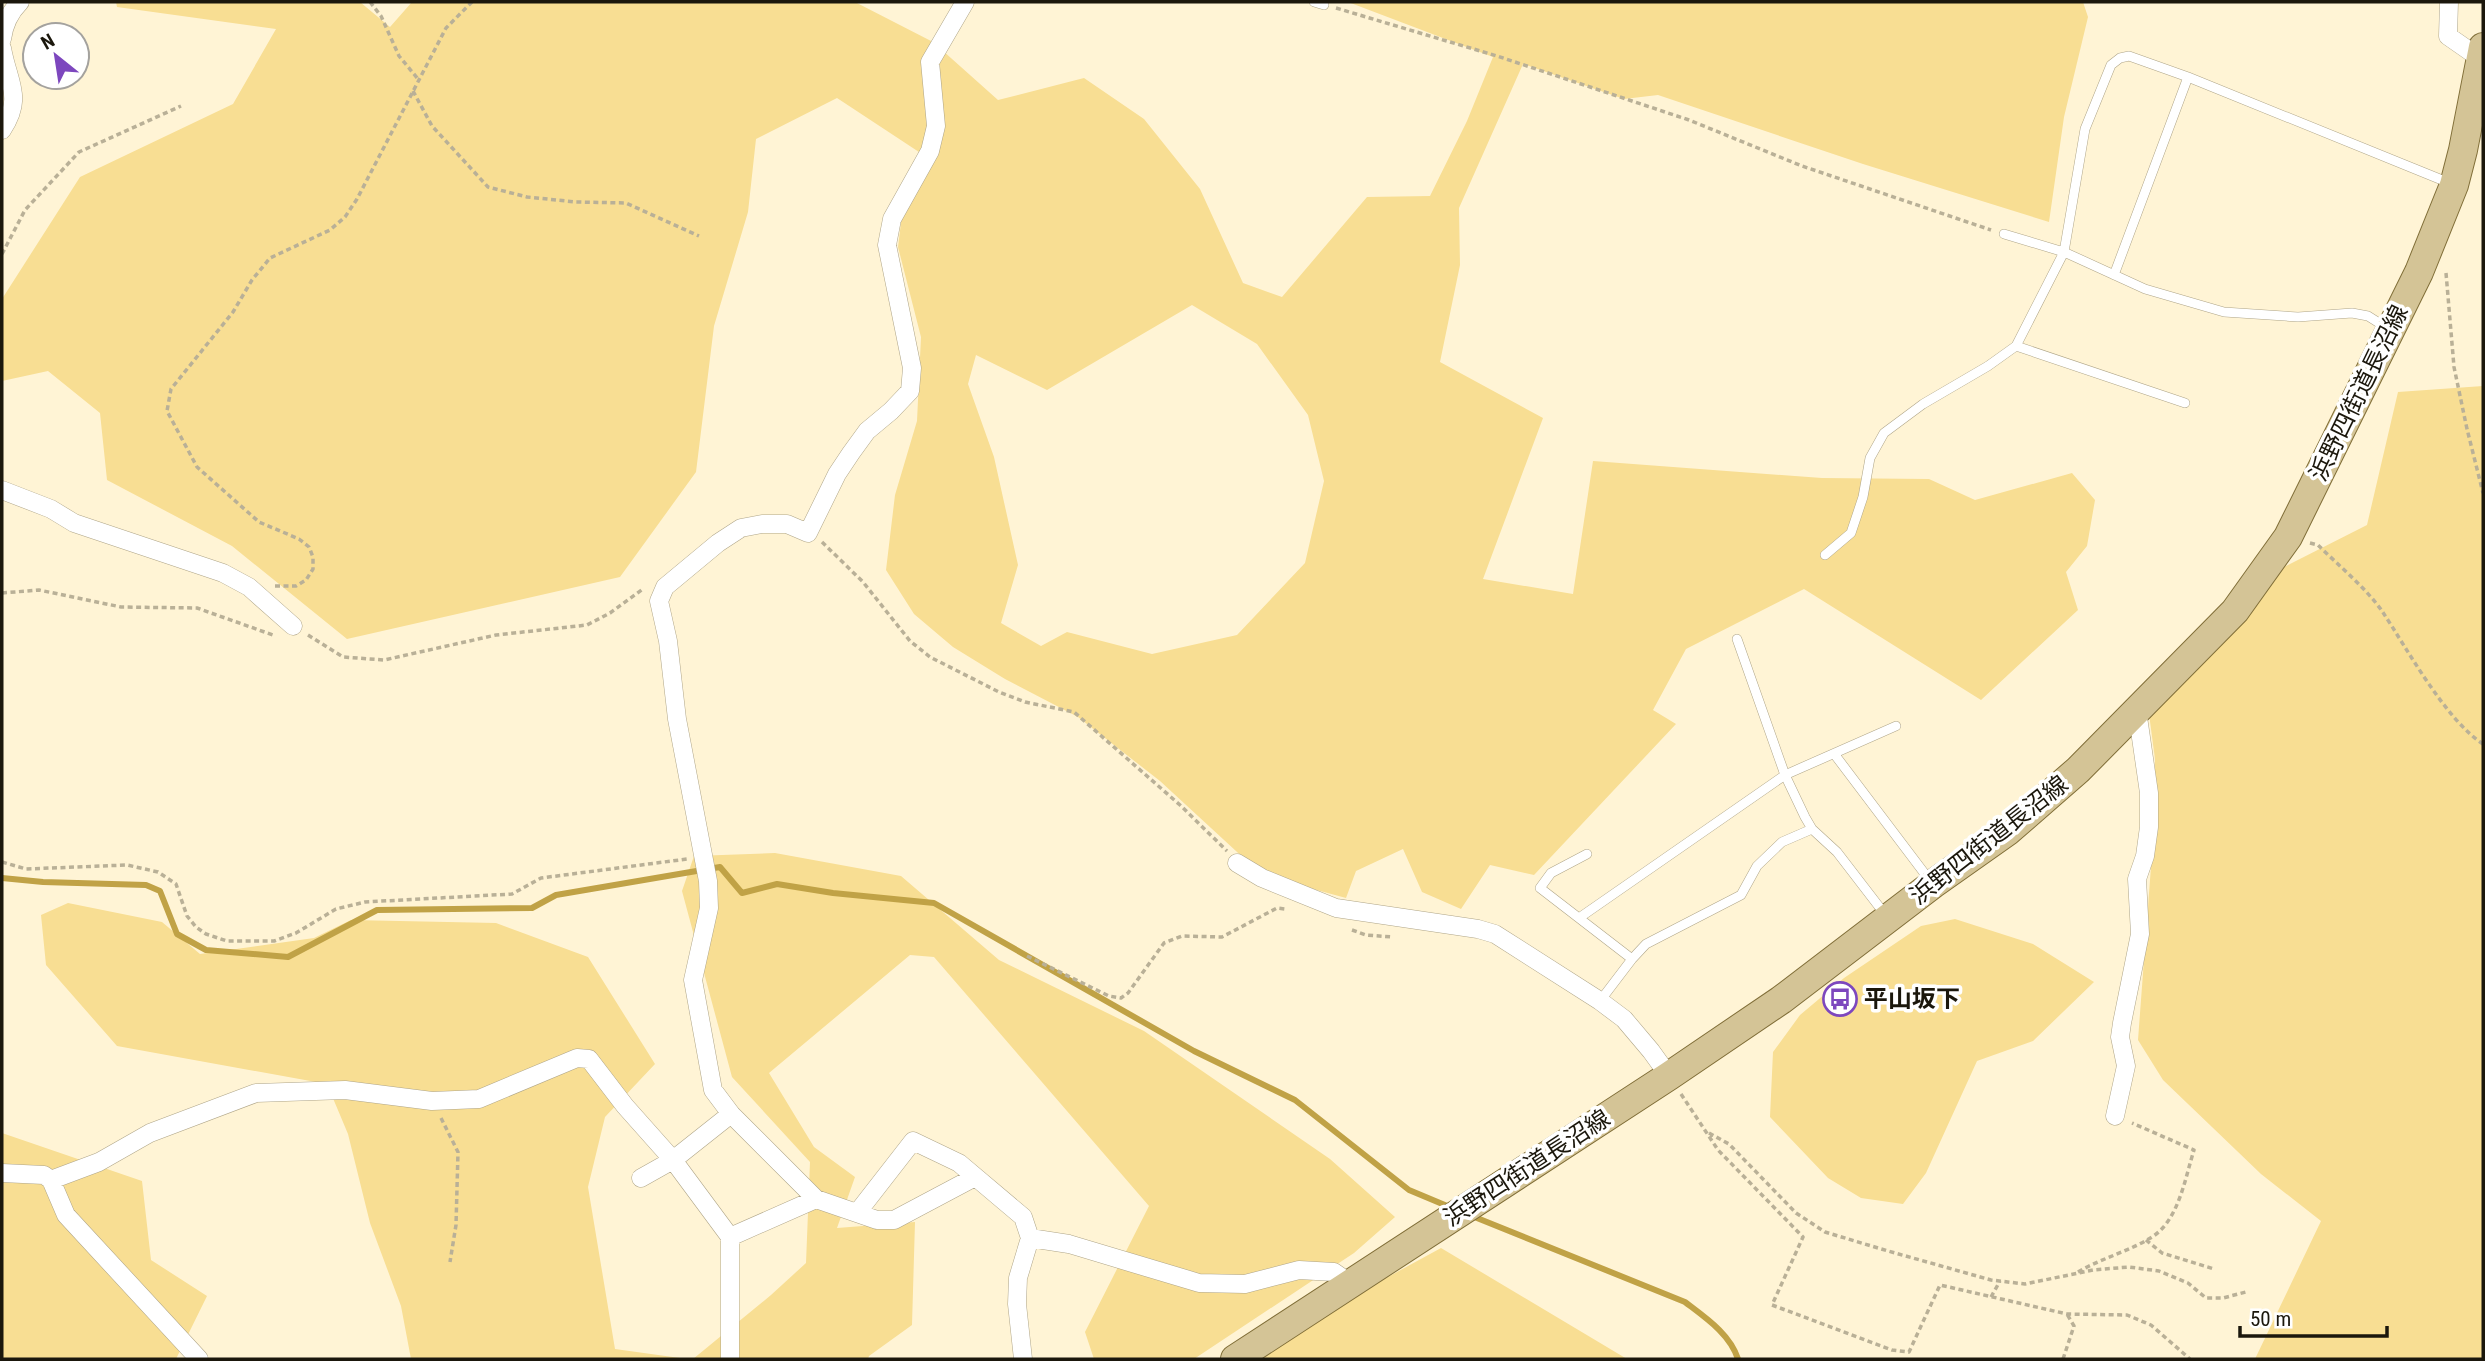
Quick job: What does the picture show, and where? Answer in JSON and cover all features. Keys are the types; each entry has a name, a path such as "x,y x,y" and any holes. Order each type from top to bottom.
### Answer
{"main road":[{"name":"浜野四街道長沼線","path":"1235,1359 1781,1000 1933,884 2008,831 2078,770 2235,611 2288,537 2419,272 2454,185 2482,53"}],"street":[{"path":"2,39 4,27 13,9 20,2"},
{"path":"965,2 930,62 936,126 930,151 892,219 887,245 912,368 910,391 867,431 851,453 837,474 808,533 787,524 762,524 741,528 718,543 665,587 659,601 668,641 677,719 704,856 709,908 693,980 713,1090 731,1114 816,1199 877,1220 894,1220 975,1177"},
{"path":"2449,2 2448,36 2482,53"},
{"path":"2,130 13,107 14,90 3,58"},
{"path":"2,490 51,509 74,523 223,573 249,587 288,632"},
{"path":"2115,1116 2126,1066 2120,1037 2140,934 2137,879 2149,827 2148,793 2137,710"},
{"path":"1237,863 1272,883 1336,908 1478,929 1495,934 1601,1001 1624,1019 1669,1076"},
{"path":"51,1180 99,1162 150,1133 256,1093 345,1090 432,1101 479,1099 577,1058 589,1059 625,1106 673,1160 730,1237 730,1359"},
{"path":"641,1178 673,1160 731,1114"},
{"path":"857,1213 913,1141 959,1163 1023,1217 1030,1238 1018,1278 1017,1304 1023,1359"},
{"path":"2,1173 44,1175 51,1180 66,1215 199,1359"},
{"path":"730,1237 816,1199"},
{"path":"1030,1238 1069,1244 1199,1283 1245,1284 1298,1270 1334,1272 1351,1284"}],"lane":[{"path":"1314,2 1324,5"},
{"path":"1825,555 1851,533 1863,497 1870,458 1884,433 1923,404 1988,366 2016,346 2064,252 2085,129 2111,65 2120,58 2129,56 2188,77 2454,185"},
{"path":"2115,275 2188,77"},
{"path":"2004,234 2064,252 2145,289 2224,312 2298,317 2352,313 2368,316 2389,330"},
{"path":"2016,346 2185,403"},
{"path":"1737,639 1785,775 1812,829 1837,852 1888,918"},
{"path":"1579,918 1785,775 1896,726"},
{"path":"1835,755 1933,884"},
{"path":"1601,1001 1646,944 1741,895 1757,866 1782,842 1812,829"},
{"path":"1587,854 1551,873 1540,888 1632,959"}],"path":[{"path":"370,2 381,16 399,56 418,79"},
{"path":"249,587 257,584 296,586 306,580 313,569 313,556 309,547 299,539 259,522 197,467 167,411 171,389 233,312 252,280 270,258 330,230 345,218 446,28 472,2"},
{"path":"1324,5 1497,56 1664,112 1802,166 2004,234"},
{"path":"413,91 432,126 488,187 527,197 626,203 699,236"},
{"path":"2,254 25,210 79,152 181,106"},
{"path":"2445,263 2454,367 2483,493"},
{"path":"808,533 817,537 863,582 895,625 930,657 1025,702 1074,712 1219,841 1237,863"},
{"path":"2288,537 2318,545 2380,608 2408,652 2460,723 2483,744"},
{"path":"2,593 39,590 121,607 197,608 288,632 343,657 384,660 496,635 587,625 610,614 649,585 665,587"},
{"path":"2,862 26,869 127,865 158,872 176,884 187,916 206,934 227,940 274,941 296,933 347,905 512,894 541,878 704,856"},
{"path":"1027,956 1109,996 1121,998 1128,993 1164,943 1182,936 1223,937 1277,908 1287,909"},
{"path":"1343,927 1366,935 1393,937"},
{"path":"1669,1076 1718,1150 1802,1237 1772,1305 1892,1350 1909,1352 1940,1285 2067,1314 2127,1315 2151,1325 2190,1359"},
{"path":"432,1101 457,1152 456,1225 450,1262"},
{"path":"2073,1274 2100,1259 2146,1240 2165,1225 2180,1197 2194,1150 2115,1116"},
{"path":"1707,1132 1729,1144 1796,1213 1825,1232 2000,1281 2025,1284 2073,1274 2129,1267 2160,1271 2188,1283 2206,1298 2223,1298 2246,1292"},
{"path":"2146,1240 2162,1253 2214,1269"},
{"path":"1991,1297 2000,1281"},
{"path":"2063,1359 2074,1326 2067,1314"}],"shaded area":[{"path":"116,2 360,2 390,27 412,2 855,2 933,42 998,100 1084,78 1144,119 1200,189 1243,283 1282,297 1367,197 1430,196 1467,121 1493,57 1348,2 2083,2 2088,17 2064,117 2049,222 1863,164 1658,95 1624,99 1523,64 1459,208 1460,265 1440,362 1543,418 1483,579 1573,594 1593,461 1822,478 1929,479 1975,500 2072,473 2095,500 2087,546 2066,572 2078,610 1981,700 1804,589 1686,649 1653,710 1676,724 1534,875 1490,865 1461,909 1422,892 1403,849 1356,871 1346,898 1262,875 1160,781 1078,717 1005,679 953,647 914,614 886,570 895,495 917,421 921,337 898,247 905,190 922,154 837,98 756,139 748,212 714,326 696,472 620,577 347,639 232,546 107,480 100,413 48,371 2,381 2,299 80,177 233,104 276,29 117,7","holes":["1192,305 1257,344 1308,415 1324,481 1305,563 1237,635 1152,654 1067,632 1041,646 1001,623 1018,565 994,457 968,384 976,355 1047,390"]},
{"path":"2483,386 2483,1359 2255,1359 2321,1221 2261,1174 2163,1080 2138,1040 2153,840 2155,759 2149,714 2274,572 2367,525 2398,392"},
{"path":"775,853 901,876 999,960 1144,1031 1330,1159 1395,1217 1354,1253 1194,1359 1094,1359 1085,1332 1149,1206 934,957 910,955 769,1073 814,1147 855,1177 837,1228 915,1222 912,1325 868,1359 693,1359 806,1263 810,1162 732,1077 682,891 694,856"},
{"path":"68,903 162,922 200,954 314,938 351,920 496,923 588,957 655,1064 605,1117 588,1187 615,1349 687,1359 411,1359 401,1306 370,1223 348,1134 327,1084 117,1046 46,965 41,915"},
{"path":"1955,919 2033,944 2094,982 2033,1041 1977,1061 1926,1173 1903,1204 1861,1198 1828,1178 1770,1117 1773,1052 1800,1015 1844,978 1921,926"},
{"path":"2,1133 142,1181 151,1260 207,1296 176,1359 2,1359"},
{"path":"1441,1248 1627,1359 1245,1359 1267,1343"}],"waterway":[{"path":"2,878 146,885 160,891 177,934 206,950 288,957 377,910 532,908 556,895 720,867 742,893 777,884 833,893 934,903 1194,1051 1295,1100 1409,1190 1452,1208"},
{"path":"1472,1216 1685,1302 1723,1334 1738,1359"}],"place":[{"name":"平山坂下","path":"1840,999"}]}
